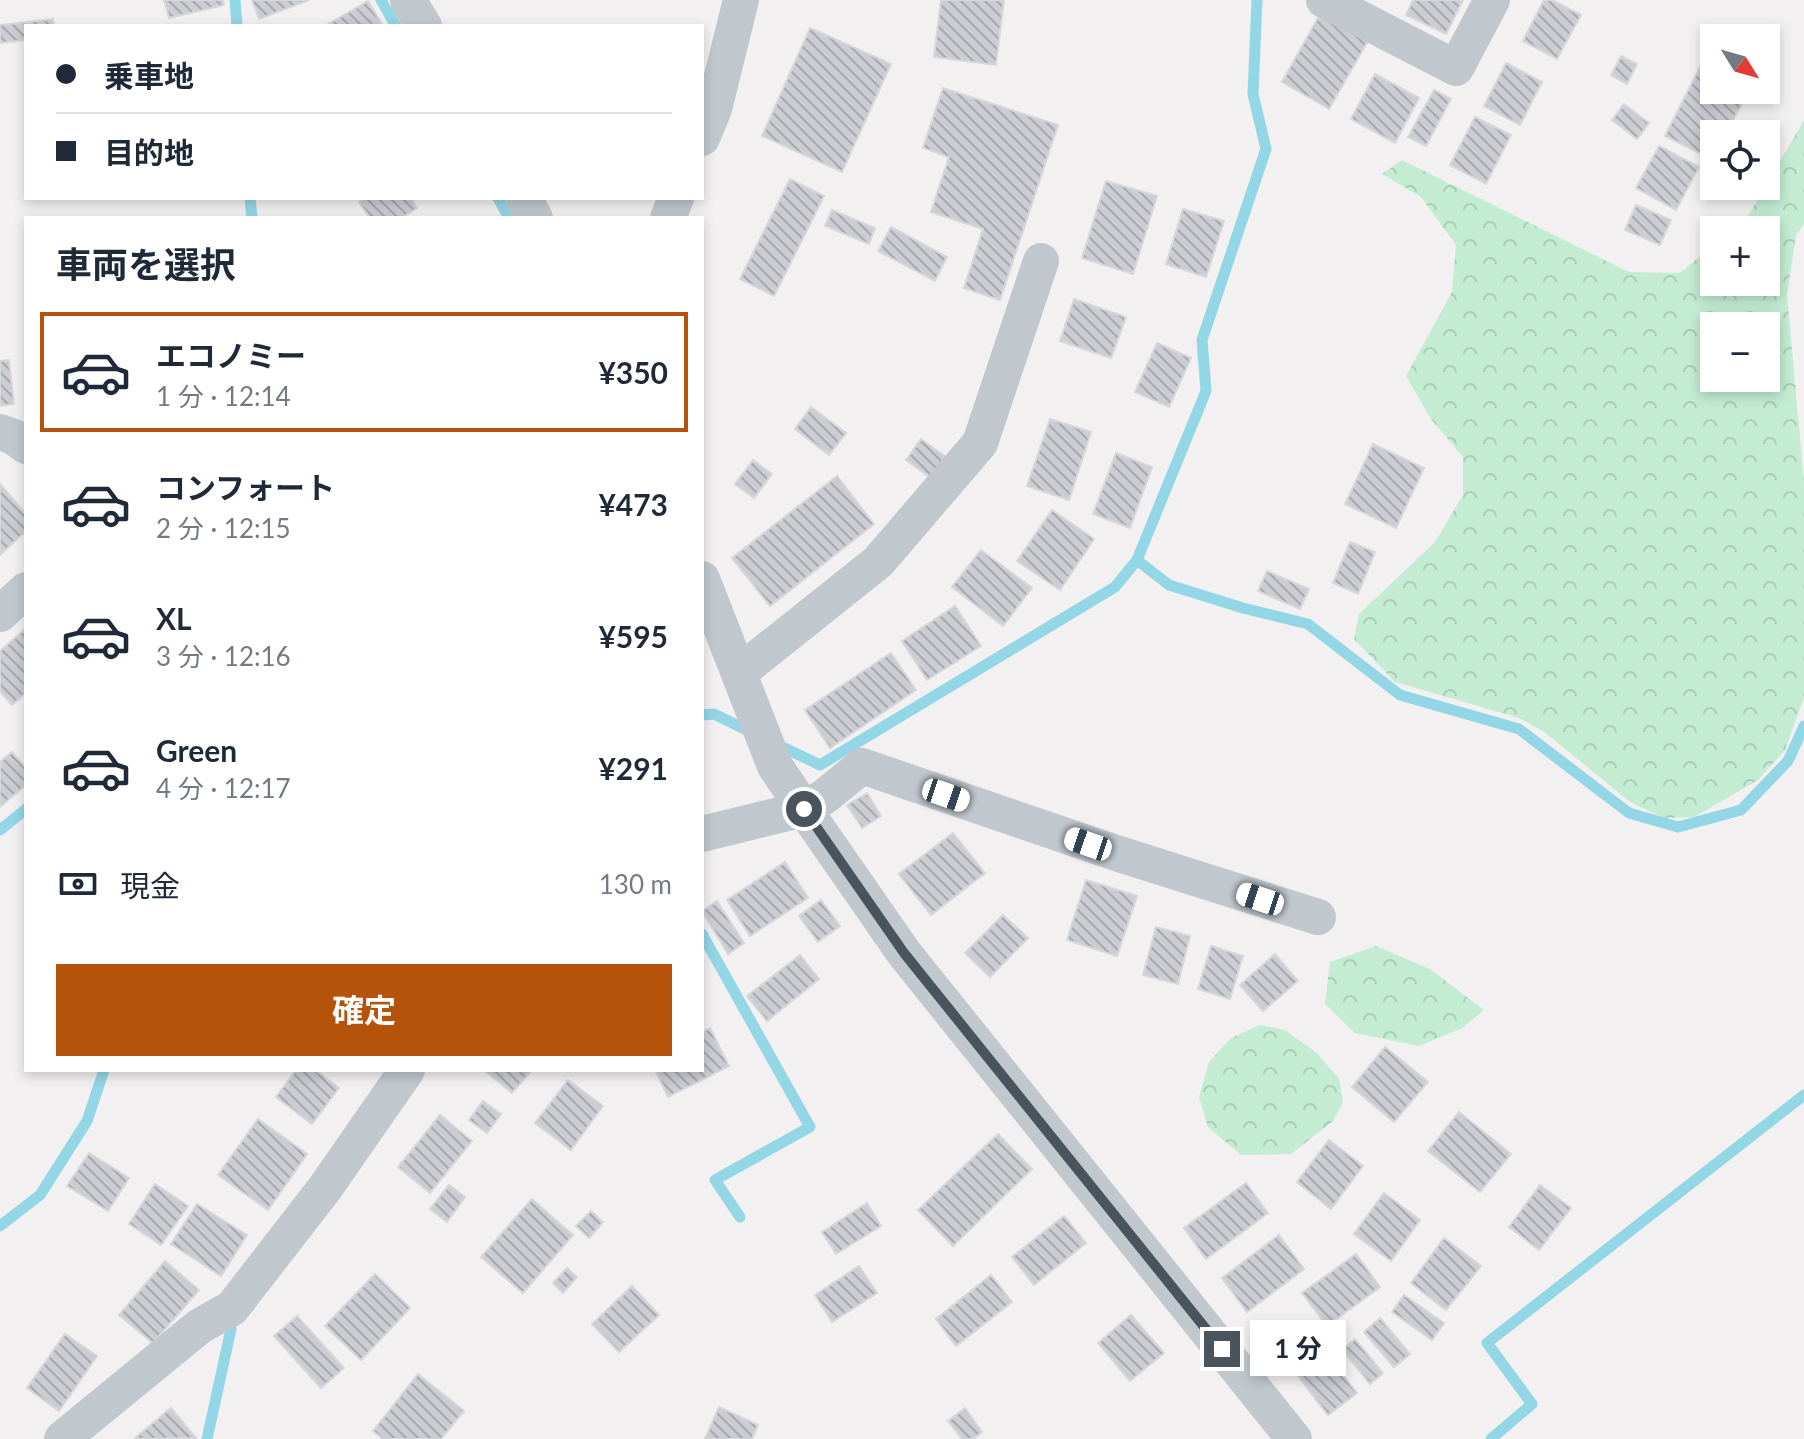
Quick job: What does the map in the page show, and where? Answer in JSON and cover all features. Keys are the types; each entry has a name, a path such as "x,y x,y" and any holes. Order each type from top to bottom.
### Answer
{"street":[{"path":"408,0 423,24"},
{"path":"704,133 714,109 741,0"},
{"path":"1324,0 1456,68 1492,0"},
{"path":"740,672 878,562 980,443 1041,261"},
{"path":"0,432 24,444"},
{"path":"704,584 775,766 804,809 904,953 1294,1439"},
{"path":"0,614 24,592"},
{"path":"704,834 804,809 862,766 1116,853 1318,917"},
{"path":"62,1439 200,1326 232,1308 325,1188 406,1072"}],"green space":[{"path":"1804,120 1804,224 1796,235 1787,295 1804,482 1804,697 1785,750 1758,780 1694,817 1664,818 1630,802 1543,731 1519,718 1395,682 1354,639 1359,614 1435,542 1463,495 1463,457 1431,419 1406,376 1452,292 1456,245 1421,197 1382,174 1402,160 1629,272 1680,273 1700,257 1700,296 1780,296 1780,216 1748,216 1757,200 1780,200 1780,161"},
{"path":"1376,946 1430,969 1484,1010 1462,1028 1419,1046 1355,1033 1325,1004 1330,962"},
{"path":"1260,1025 1285,1030 1317,1053 1339,1079 1343,1102 1333,1121 1291,1154 1241,1155 1208,1127 1199,1097 1209,1062 1231,1038"}],"building":[{"path":"164,0 223,0 224,5 169,18"},
{"path":"252,0 309,0 259,19"},
{"path":"941,0 1004,0 996,65 934,57"},
{"path":"1413,0 1463,0 1446,34 1406,15"},
{"path":"1544,0 1552,0 1581,15 1557,59 1523,41"},
{"path":"368,1 382,24 328,24"},
{"path":"1320,14 1368,41 1329,109 1282,82"},
{"path":"53,19 54,24 24,24 24,40 0,43 0,25"},
{"path":"810,28 891,64 842,172 762,136"},
{"path":"1621,56 1637,64 1627,84 1611,75"},
{"path":"1506,63 1542,82 1520,125 1484,106"},
{"path":"1700,67 1700,104 1742,104 1733,120 1700,120 1700,154 1665,136"},
{"path":"1375,74 1419,98 1395,143 1351,119"},
{"path":"943,88 1058,125 1000,300 964,288 983,229 931,212 949,157 923,148"},
{"path":"1434,90 1451,99 1426,146 1408,137"},
{"path":"1624,104 1649,123 1637,139 1612,120"},
{"path":"1475,117 1511,135 1486,184 1450,165"},
{"path":"1659,146 1699,167 1676,210 1636,188"},
{"path":"790,179 824,196 774,296 740,279"},
{"path":"1106,181 1157,196 1133,274 1082,258"},
{"path":"412,200 417,208 404,216 369,216 359,202"},
{"path":"1636,205 1671,220 1660,245 1625,230"},
{"path":"1183,209 1224,221 1206,277 1166,264"},
{"path":"832,210 875,228 869,244 825,226"},
{"path":"891,227 947,257 935,281 878,251"},
{"path":"1074,299 1126,317 1111,358 1060,341"},
{"path":"1157,343 1191,358 1169,407 1135,392"},
{"path":"9,360 14,404 0,406 0,361"},
{"path":"811,407 846,433 829,455 795,429"},
{"path":"1050,419 1091,432 1069,500 1027,486"},
{"path":"921,439 946,457 931,478 906,460"},
{"path":"1373,444 1424,468 1396,528 1345,504"},
{"path":"1116,453 1152,467 1130,528 1093,514"},
{"path":"753,460 772,474 754,498 735,484"},
{"path":"837,476 874,524 770,606 732,558"},
{"path":"0,484 24,512 24,533 0,555"},
{"path":"1052,510 1094,539 1060,590 1017,561"},
{"path":"1350,542 1375,552 1358,594 1333,583"},
{"path":"981,550 1032,588 1003,626 952,587"},
{"path":"1267,571 1309,589 1300,609 1258,591"},
{"path":"955,606 981,646 927,680 902,641"},
{"path":"24,630 24,695 12,705 0,691 0,651"},
{"path":"891,653 916,690 830,748 805,710"},
{"path":"12,752 24,766 24,787 0,807 0,762"},
{"path":"867,793 881,816 862,828 847,805"},
{"path":"953,833 985,873 931,915 899,874"},
{"path":"785,862 808,898 750,936 727,900"},
{"path":"1086,880 1137,896 1117,956 1067,940"},
{"path":"821,900 840,926 818,942 799,916"},
{"path":"717,901 744,943 728,954 704,910"},
{"path":"1003,915 1028,938 990,977 965,953"},
{"path":"1156,927 1190,936 1178,984 1143,975"},
{"path":"1211,946 1243,956 1230,999 1198,989"},
{"path":"1275,954 1298,981 1263,1011 1240,985"},
{"path":"800,955 819,979 767,1021 747,996"},
{"path":"710,1028 729,1066 668,1097 656,1072 704,1072 704,1031"},
{"path":"1385,1047 1428,1082 1394,1122 1352,1087"},
{"path":"295,1072 318,1072 339,1088 312,1124 276,1097"},
{"path":"486,1072 530,1072 512,1093"},
{"path":"568,1080 603,1106 571,1150 535,1123"},
{"path":"483,1101 501,1114 487,1133 469,1120"},
{"path":"1459,1112 1511,1154 1480,1192 1428,1151"},
{"path":"440,1115 472,1141 430,1193 398,1167"},
{"path":"258,1119 307,1154 268,1210 218,1175"},
{"path":"998,1134 1032,1169 953,1246 918,1210"},
{"path":"1329,1140 1363,1166 1331,1209 1297,1182"},
{"path":"89,1153 129,1178 108,1211 67,1186"},
{"path":"1246,1183 1268,1213 1206,1259 1184,1228"},
{"path":"155,1184 188,1206 161,1245 129,1224"},
{"path":"449,1185 465,1197 447,1222 430,1209"},
{"path":"1540,1185 1571,1208 1539,1250 1509,1227"},
{"path":"1384,1193 1420,1220 1391,1261 1354,1234"},
{"path":"532,1199 573,1235 523,1293 481,1257"},
{"path":"867,1203 881,1226 836,1254 822,1232"},
{"path":"197,1204 247,1235 221,1276 171,1244"},
{"path":"591,1211 603,1222 589,1238 576,1226"},
{"path":"1064,1216 1086,1243 1034,1285 1012,1257"},
{"path":"1279,1235 1304,1269 1247,1312 1222,1278"},
{"path":"1444,1238 1481,1266 1446,1310 1411,1283"},
{"path":"1356,1254 1380,1287 1327,1326 1302,1293"},
{"path":"165,1261 199,1290 153,1343 119,1315"},
{"path":"859,1266 877,1293 832,1322 815,1295"},
{"path":"567,1268 577,1277 563,1293 553,1283"},
{"path":"375,1274 410,1308 361,1360 325,1326"},
{"path":"991,1275 1012,1302 956,1346 936,1319"},
{"path":"632,1286 659,1315 619,1352 592,1324"},
{"path":"1404,1295 1444,1323 1432,1340 1392,1312"},
{"path":"1131,1315 1164,1353 1130,1381 1098,1343"},
{"path":"297,1316 344,1368 321,1388 274,1336"},
{"path":"1380,1318 1410,1354 1394,1367 1364,1332"},
{"path":"65,1334 97,1356 59,1411 27,1388"},
{"path":"1355,1339 1383,1373 1370,1384 1342,1350"},
{"path":"1322,1347 1357,1393 1328,1415 1293,1370"},
{"path":"418,1374 464,1411 441,1439 383,1439 373,1431"},
{"path":"719,1407 758,1425 752,1439 705,1439"},
{"path":"171,1408 196,1438 135,1438"},
{"path":"965,1408 982,1432 973,1439 962,1439 948,1421"}],"waterway":[{"path":"235,0 237,24"},
{"path":"381,0 395,24"},
{"path":"774,743 820,765 1115,587 1137,560 1206,391 1202,340 1266,149 1253,94 1257,0"},
{"path":"250,200 252,216"},
{"path":"499,200 508,216"},
{"path":"1137,560 1169,585 1308,624 1400,695 1519,729 1629,813 1678,827 1741,810 1788,761 1804,726"},
{"path":"704,715 714,714 751,732"},
{"path":"0,830 24,811"},
{"path":"704,938 810,1127 715,1180 740,1217"},
{"path":"0,1226 40,1195 87,1121 103,1072"},
{"path":"1491,1439 1532,1404 1487,1343 1804,1095"},
{"path":"207,1439 231,1329"}],"route":[{"path":"804,809 904,953 1222,1349"}]}
